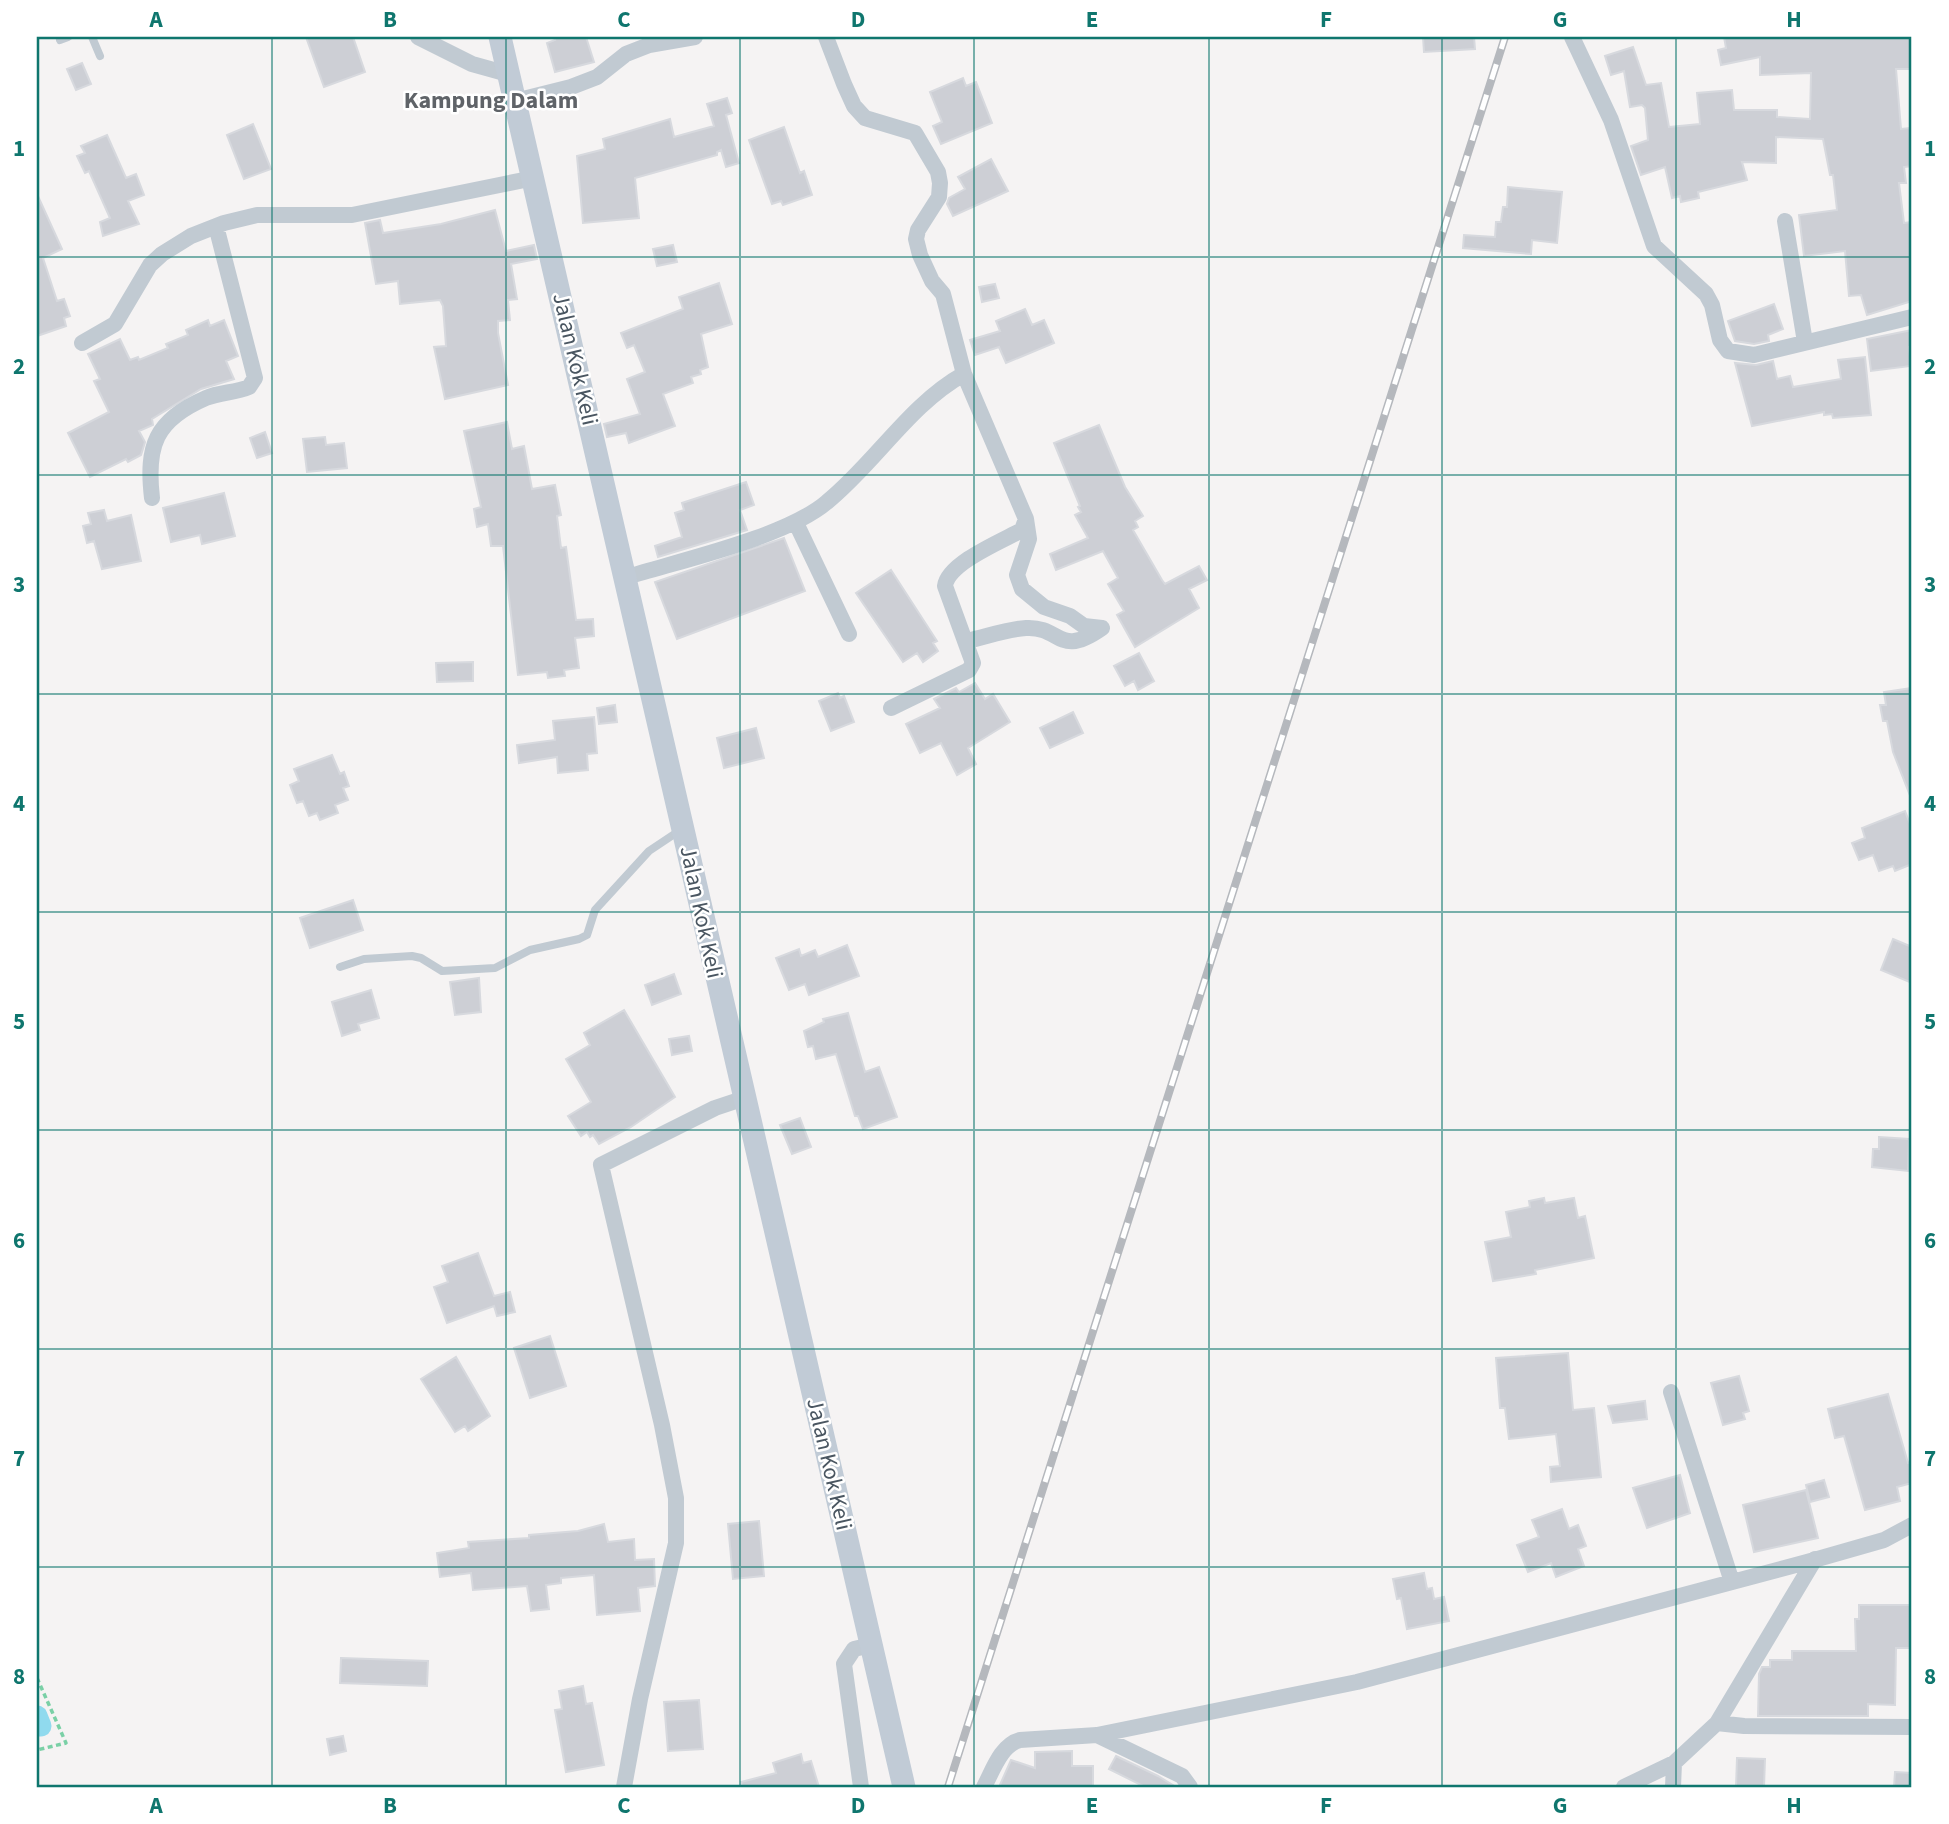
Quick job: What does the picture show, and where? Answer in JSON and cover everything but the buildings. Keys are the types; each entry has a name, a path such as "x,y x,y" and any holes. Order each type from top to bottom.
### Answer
{"street":[{"path":"418,37 472,64 508,74"},
{"name":"Jalan Kok Keli","path":"500,37 627,577 703,923 904,1787"},
{"path":"515,101 572,87 597,77 626,54 649,45 695,37"},
{"path":"826,37 854,106 865,118 915,133 938,172 939,197 918,230 916,239 932,281 943,294 964,374 1026,519 1029,539 1017,575 1022,589 1031,600 1044,607 1070,616 1084,626 1102,628 1086,639 1073,643 1027,628 967,641"},
{"path":"1572,37 1611,120 1654,246 1706,294 1712,305 1720,340 1728,351 1754,355 1912,317"},
{"path":"82,343 110,328 119,319 150,265 162,254 191,236 216,226 257,215 352,215 534,177"},
{"path":"1785,221 1805,342"},
{"path":"152,498 149,459 160,429 202,401 249,387 255,378 216,226"},
{"path":"627,577 796,523 827,502 935,394 964,374"},
{"path":"891,708 969,670 973,663 945,586 946,580 956,567 1022,530 1026,519"},
{"path":"796,523 849,634"},
{"path":"624,1787 640,1699 676,1543 677,1521 662,1426 601,1165 715,1108 745,1098"},
{"path":"1671,1392 1732,1582"},
{"path":"984,1787 1010,1743 1097,1735 1357,1682 1884,1540 1912,1525"},
{"path":"1624,1787 1674,1763 1717,1723 1815,1559"},
{"path":"861,1787 844,1664 854,1648 871,1645"},
{"path":"1717,1723 1744,1726 1912,1727"},
{"path":"1097,1735 1182,1776 1190,1787"},
{"path":"1672,1787 1674,1763"}],"lane":[{"path":"92,37 100,56"},
{"path":"340,967 364,959 412,956 421,958 442,971 495,968 530,950 579,939 587,935 595,910 649,851 684,828"}],"path":[{"path":"37,1678 66,1743 37,1750"}],"waterway":[{"path":"37,1716 41,1726"}],"railway":[{"path":"948,1787 1505,37"}],"district":[{"name":"Kampung Dalam","path":"491,100"}]}
